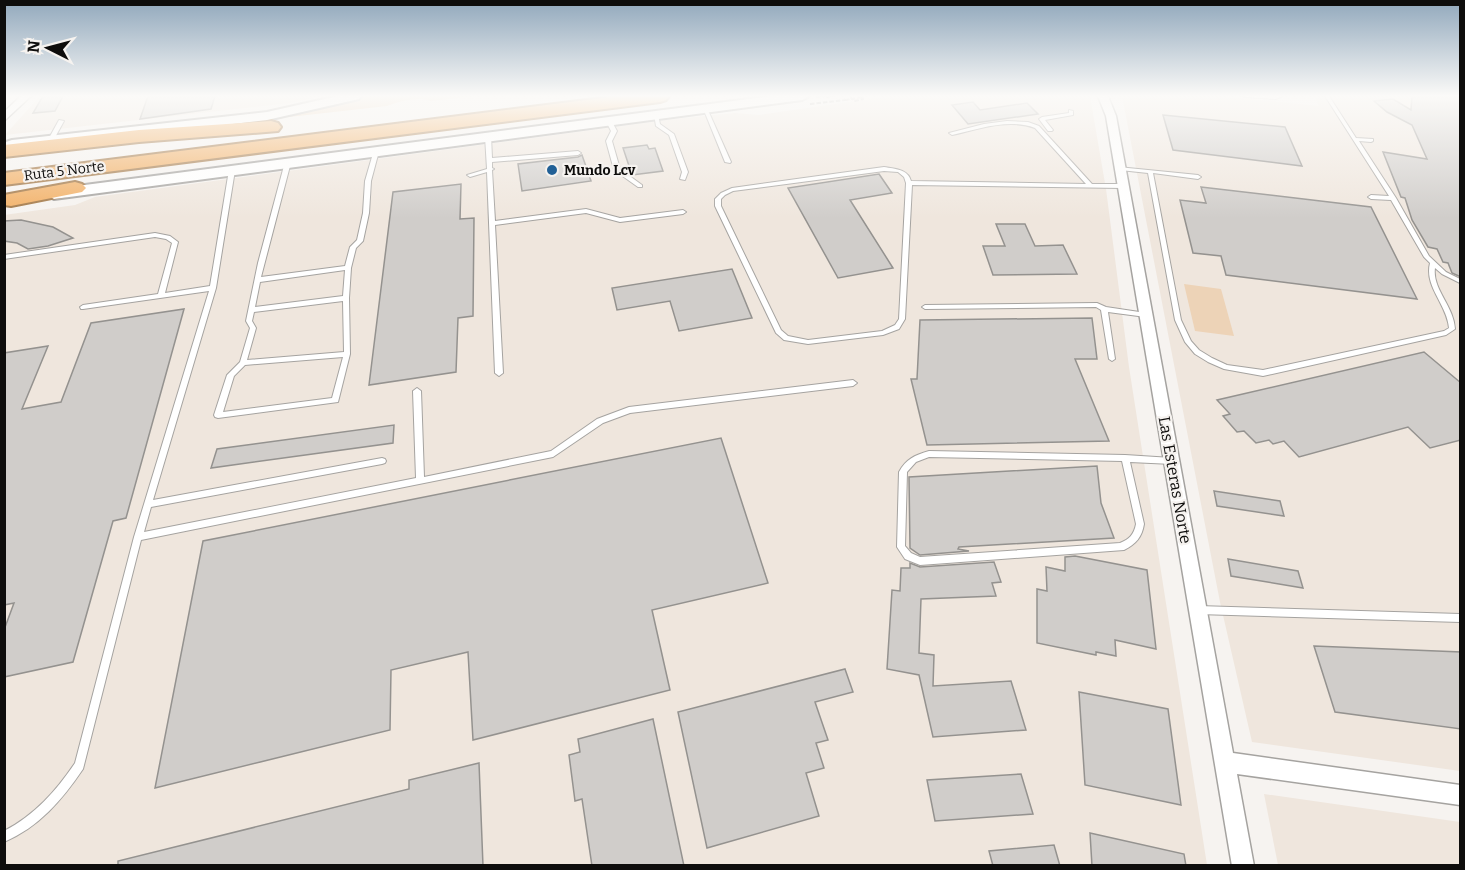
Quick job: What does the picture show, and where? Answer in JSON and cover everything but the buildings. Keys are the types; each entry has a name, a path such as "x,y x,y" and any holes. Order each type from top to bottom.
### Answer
{"highway":[{"path":"4,151 134,137"},
{"name":"Ruta 5 Norte","path":"4,164 223,137"},
{"name":"Ruta 5 Norte","path":"4,179 338,137"},
{"path":"8,200 320,149 375,137"}],"main road":[{"path":"4,145 82,137"},
{"path":"8,200 484,137"}],"street":[{"name":"Las Esteras Norte","path":"1115,137 1243,866"},
{"path":"1225,762 1461,795"}],"lane":[{"path":"488,137 500,373"},
{"path":"611,137 609,141 617,170 640,186"},
{"path":"672,137 685,172 683,179"},
{"path":"717,137 728,162"},
{"path":"1046,137 1090,185"},
{"path":"1353,137 1432,264 1461,281"},
{"path":"1355,140 1371,140"},
{"path":"288,162 257,280 249,321 253,328 243,363 231,375 218,415 335,400 347,354 348,268 353,248 360,241 366,213 368,181 376,151"},
{"path":"491,160 578,153"},
{"path":"1120,168 1198,177"},
{"path":"470,175 491,169"},
{"path":"4,837 27,826 60,795 79,765 138,537 213,288 232,170"},
{"path":"868,170 899,171 907,176 909,183 904,310 897,327 883,333 808,342 786,338 778,331 718,206 720,196 732,190 868,170"},
{"path":"1150,171 1182,331 1197,352 1226,367 1263,373 1446,333 1452,329 1453,320 1430,273 1432,264"},
{"path":"909,183 1123,186"},
{"path":"1371,197 1393,198"},
{"path":"494,223 586,211 620,220 683,212"},
{"path":"4,257 155,235 168,237 175,243 161,295"},
{"path":"257,280 348,268"},
{"path":"83,307 213,288"},
{"path":"252,310 346,298"},
{"path":"925,307 1097,305 1104,309 1146,315"},
{"path":"1104,309 1112,359"},
{"path":"243,363 347,354"},
{"path":"138,537 553,454 600,421 629,410 853,383"},
{"path":"417,391 420,480"},
{"path":"1125,458 1140,524 1139,533 1133,541 1121,547 920,561 908,556 901,547 903,472 908,464 919,457 929,454 1017,455 1125,458 1172,461"},
{"path":"148,504 382,461"},
{"path":"1198,610 1461,618"}],"shaded area":[{"path":"543,137 1097,137 1129,367 1207,865 5,865 4,215 75,205 95,197"},
{"path":"1130,137 1460,137 1460,771 1252,742 1220,602"},
{"path":"1184,284 1221,289 1234,336 1195,331"},
{"path":"1264,794 1460,822 1460,865 1278,865"}],"place":[{"name":"Mundo Lcv","path":"552,170"}]}
